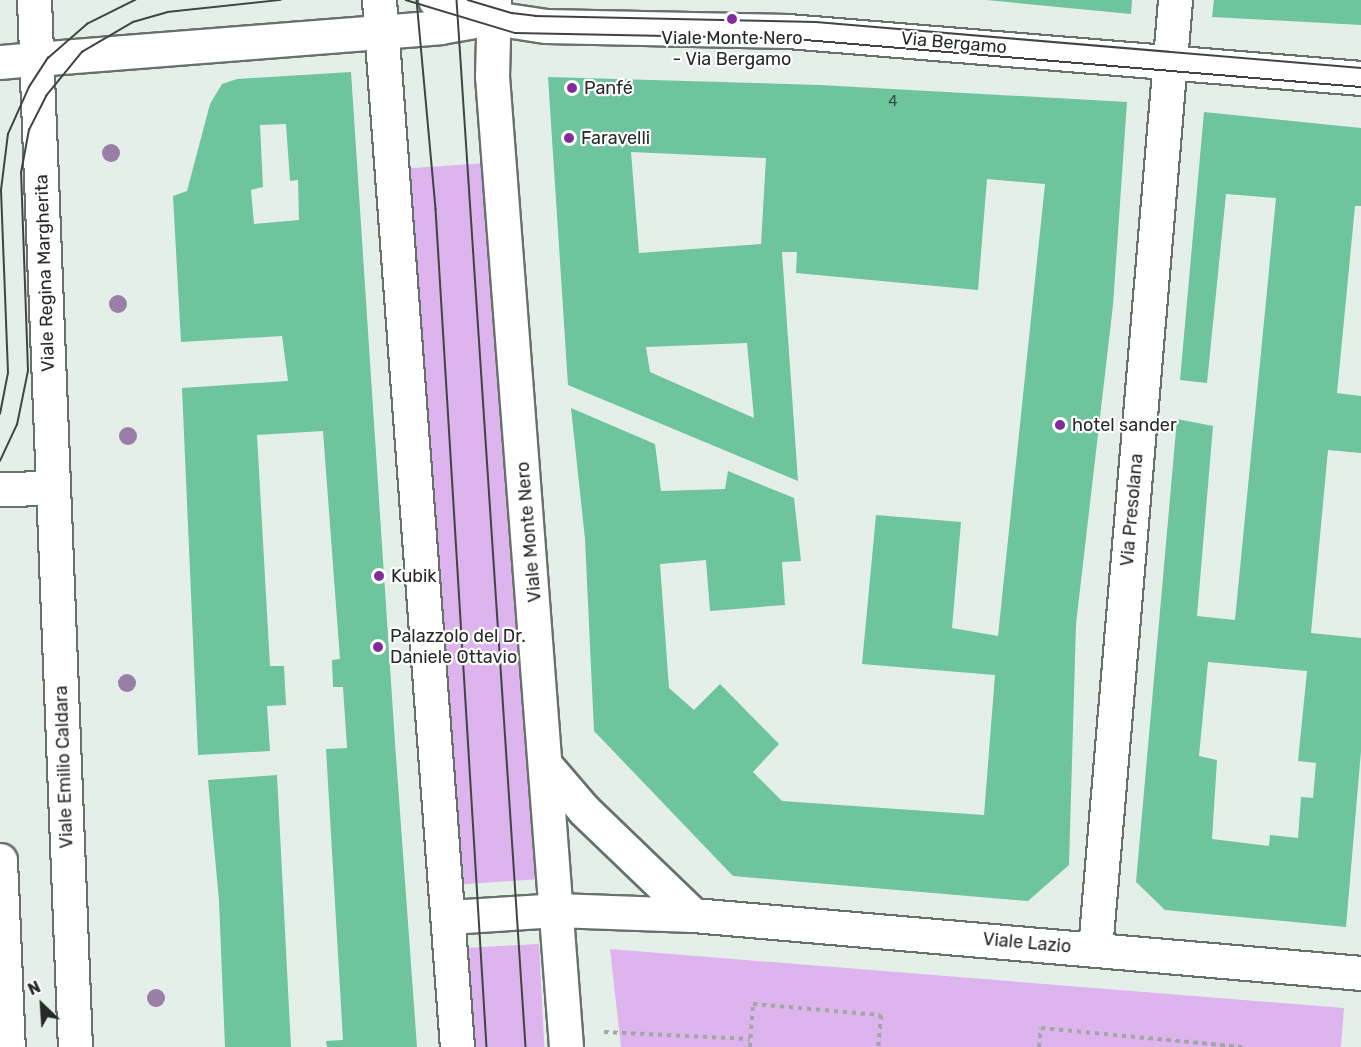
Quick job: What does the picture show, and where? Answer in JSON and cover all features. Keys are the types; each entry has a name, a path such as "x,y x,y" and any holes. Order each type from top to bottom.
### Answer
{"street":[{"name":"Viale Regina Margherita","path":"34,0 53,488"},
{"path":"435,0 494,9"},
{"name":"Via Presolana","path":"1095,949 1168,60 1175,0"},
{"path":"0,62 380,16 494,9"},
{"name":"Via Bergamo","path":"494,9 546,26 788,31 1168,60 1361,78"},
{"name":"Viale Monte Nero","path":"494,9 492,76 548,768 566,1047"},
{"path":"380,16 457,1047"},
{"path":"0,489 53,488"},
{"name":"Viale Emilio Caldara","path":"53,488 75,1047"},
{"path":"548,768 584,810 693,915"},
{"path":"0,860 8,1047"},
{"name":"Viale Lazio","path":"449,917 556,910 693,915 1361,973"}],"path":[{"path":"750,1047 753,1004 881,1015 878,1047"},
{"path":"1039,1047 1041,1028 1242,1047"},
{"path":"600,1032 750,1039"}],"shaded area":[{"path":"486,163 536,879 456,885 406,169"},
{"path":"539,944 544,1047 469,1047 464,948"},
{"path":"610,949 1344,1008 1341,1047 621,1047"}],"building":[{"path":"986,0 1132,0 1131,14"},
{"path":"1214,0 1361,0 1361,25 1212,17"},
{"path":"351,72 417,1047 327,1047 326,1041 343,1040 326,749 347,748 343,687 333,687 332,660 340,659 323,431 257,435 270,666 284,666 286,705 267,706 270,751 198,755 182,388 288,381 282,336 181,342 173,196 187,191 210,104 222,84 237,79","holes":["286,124 290,181 298,180 299,220 254,224 251,190 263,187 260,125"]},
{"path":"548,77 820,85 1127,102 1113,305 1076,624 1069,865 1028,901 733,876 594,731 585,539 571,408 655,444 661,491 725,489 728,471 794,498 801,561 782,562 785,605 710,611 706,560 660,564 669,688 694,710 720,684 779,744 753,772 782,801 984,815 995,675 862,664 876,515 961,522 952,628 998,636 1045,184 987,179 978,290 796,273 797,252 782,252 798,481 568,385","holes":["631,152 766,158 761,244 639,253","747,343 754,418 650,372 646,347"]},
{"path":"1204,112 1361,128 1361,206 1355,206 1337,393 1361,396 1361,453 1328,450 1311,633 1361,638 1361,751 1346,927 1165,910 1136,882 1177,419 1213,426 1197,616 1235,620 1276,198 1226,194 1207,383 1180,380","holes":["1208,662 1307,671 1298,761 1316,763 1313,798 1301,797 1298,838 1270,835 1269,846 1212,839 1217,760 1199,756"]},
{"path":"277,775 291,1047 225,1047 219,901 208,780"}],"tram line":[{"path":"0,414 8,373 1,190 8,134 29,87 48,58 87,24 135,0"},
{"path":"0,461 17,425 28,371 21,173 29,130 46,96 82,52 133,22 168,12 280,0"},
{"path":"406,0 515,33 782,38 1361,87"},
{"path":"417,0 436,209 487,1047"},
{"path":"457,0 526,1047"},
{"path":"468,0 512,13 535,16 816,22 1361,68"}],"place":[{"name":"Viale Monte Nero - Via Bergamo","path":"732,19"},
{"name":"Panfé","path":"572,88"},
{"name":"Faravelli","path":"569,138"},
{"name":"hotel sander","path":"1060,425"},
{"name":"Kubik","path":"379,576"},
{"name":"Palazzolo del Dr. Daniele Ottavio","path":"378,647"}]}
